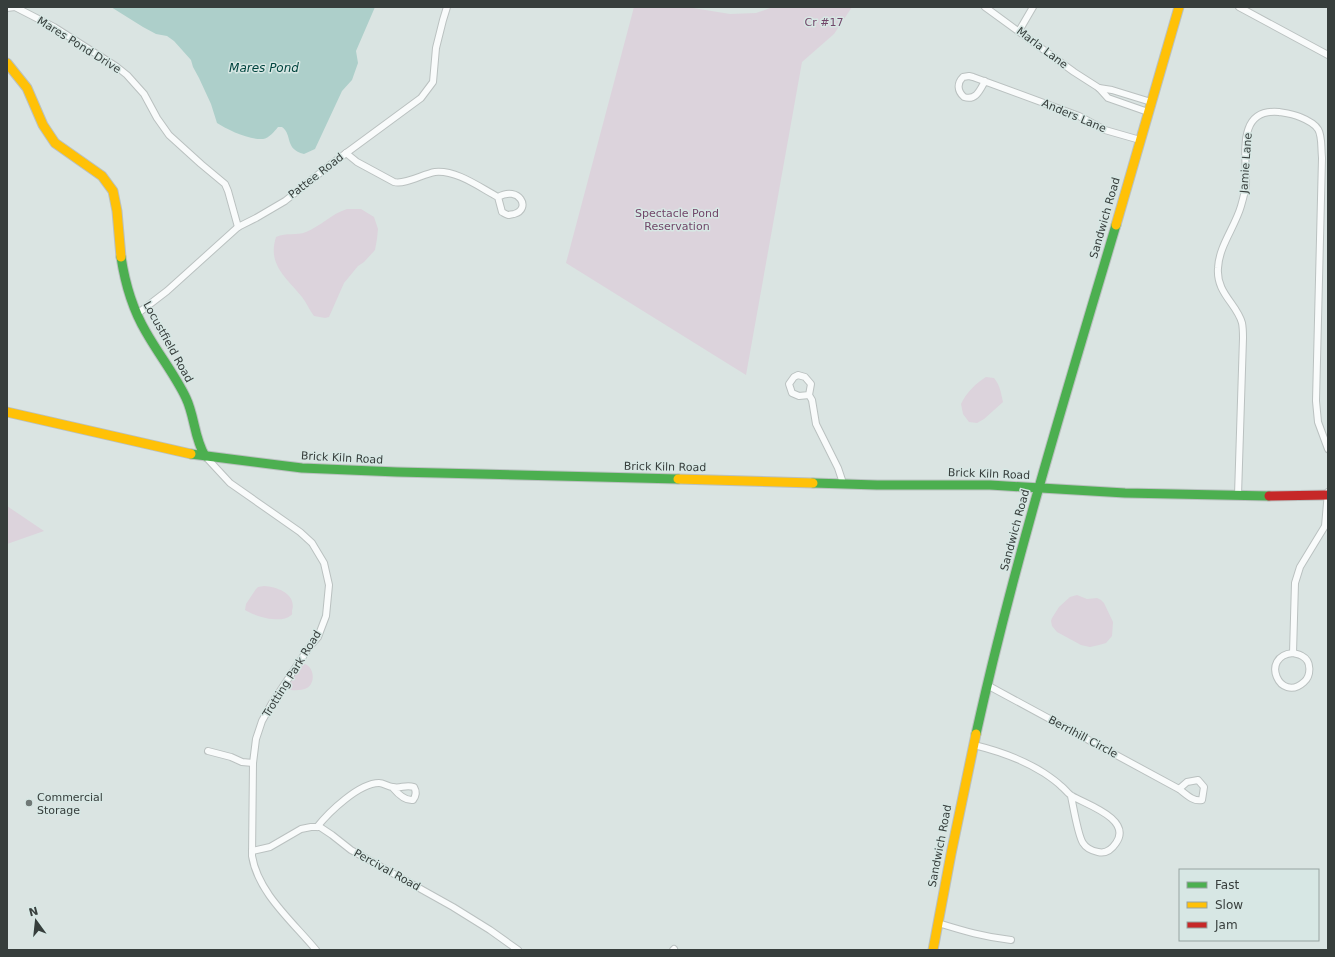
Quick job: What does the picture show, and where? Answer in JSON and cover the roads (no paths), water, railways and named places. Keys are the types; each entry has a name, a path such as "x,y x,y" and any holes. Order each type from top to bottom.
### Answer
{"main road":[{"name":"Sandwich Road","path":"933,950 956,825 1017,568 1038,488 1179,7"},
{"name":"Locustfield Road","path":"7,63 23,81 47,132 56,143 98,174 107,182 113,192 117,207 121,255 125,277 137,314 140,322 178,383 188,402 199,448 205,456"},
{"name":"Brick Kiln Road","path":"7,412 205,456 302,468 844,484 990,484 1125,493 1328,495"}],"street":[{"name":"Mares Pond Drive","path":"7,8 15,7 54,27 127,75 144,94 156,118 169,135 225,184 238,227"},
{"name":"Pattee Road","path":"137,314 167,291 238,227 285,200 421,98 433,82 436,48 447,7"},
{"name":"Marla Lane","path":"985,7 1074,72 1099,88 1108,98 1148,112"},
{"path":"1019,31 1033,7"},
{"path":"1239,7 1328,55"},
{"name":"Anders Lane","path":"985,81 975,96 968,98 964,97 960,93 958,84 963,77 970,76 985,81 1075,114 1105,130 1140,140"},
{"name":"Marla Lane","path":"1099,88 1112,90 1151,102"},
{"name":"Jamie Lane","path":"1238,495 1243,338 1242,323 1219,284 1218,269 1222,249 1241,207 1246,187 1245,147 1247,132 1256,117 1267,113 1286,113 1300,116 1316,127 1321,135 1322,158 1316,401 1318,422 1328,449"},
{"path":"346,153 357,162 394,182 402,182 422,175 437,172 454,174 498,197"},
{"path":"809,395 812,400 816,424 838,468 844,484"},
{"name":"Trotting Park Road","path":"205,456 230,483 300,532 312,543 324,563 329,585 326,616 318,637 294,668 262,721 256,739 253,763 252,852 254,867 260,882 271,898 316,950"},
{"path":"1293,653 1295,583 1300,567 1325,526 1328,491"},
{"path":"1293,653 1306,659 1309,667 1309,673 1306,681 1298,687 1291,688 1284,686 1279,681 1274,668 1283,655 1293,653"},
{"name":"BerrIhill Circle","path":"988,685 1179,789"},
{"path":"974,745 994,750 1025,762 1060,785 1072,796 1111,817 1118,829 1117,841 1108,851 1101,853 1094,852 1082,843 1072,796"},
{"path":"208,751 231,757 242,762 253,763"},
{"path":"252,852 270,847 301,830 317,827 336,806 370,784 379,782 393,788"},
{"name":"Percival Road","path":"317,827 320,827 332,834 351,850 490,930 518,950"},
{"path":"938,923 973,934 1011,940"}],"water":[{"name":"Mares Pond","path":"111,7 375,7 356,51 358,63 352,80 342,91 315,149 304,154 294,149 282,127 278,127 273,133 263,139 257,139 239,134 217,123 211,104 191,60 174,41 167,36 156,34 143,27"}],"place":[{"name":"Commercial Storage","path":"29,803"}],"park label":[{"name":"Cr #17","path":"824,22"},
{"name":"Spectacle Pond Reservation","path":"677,219"}]}
